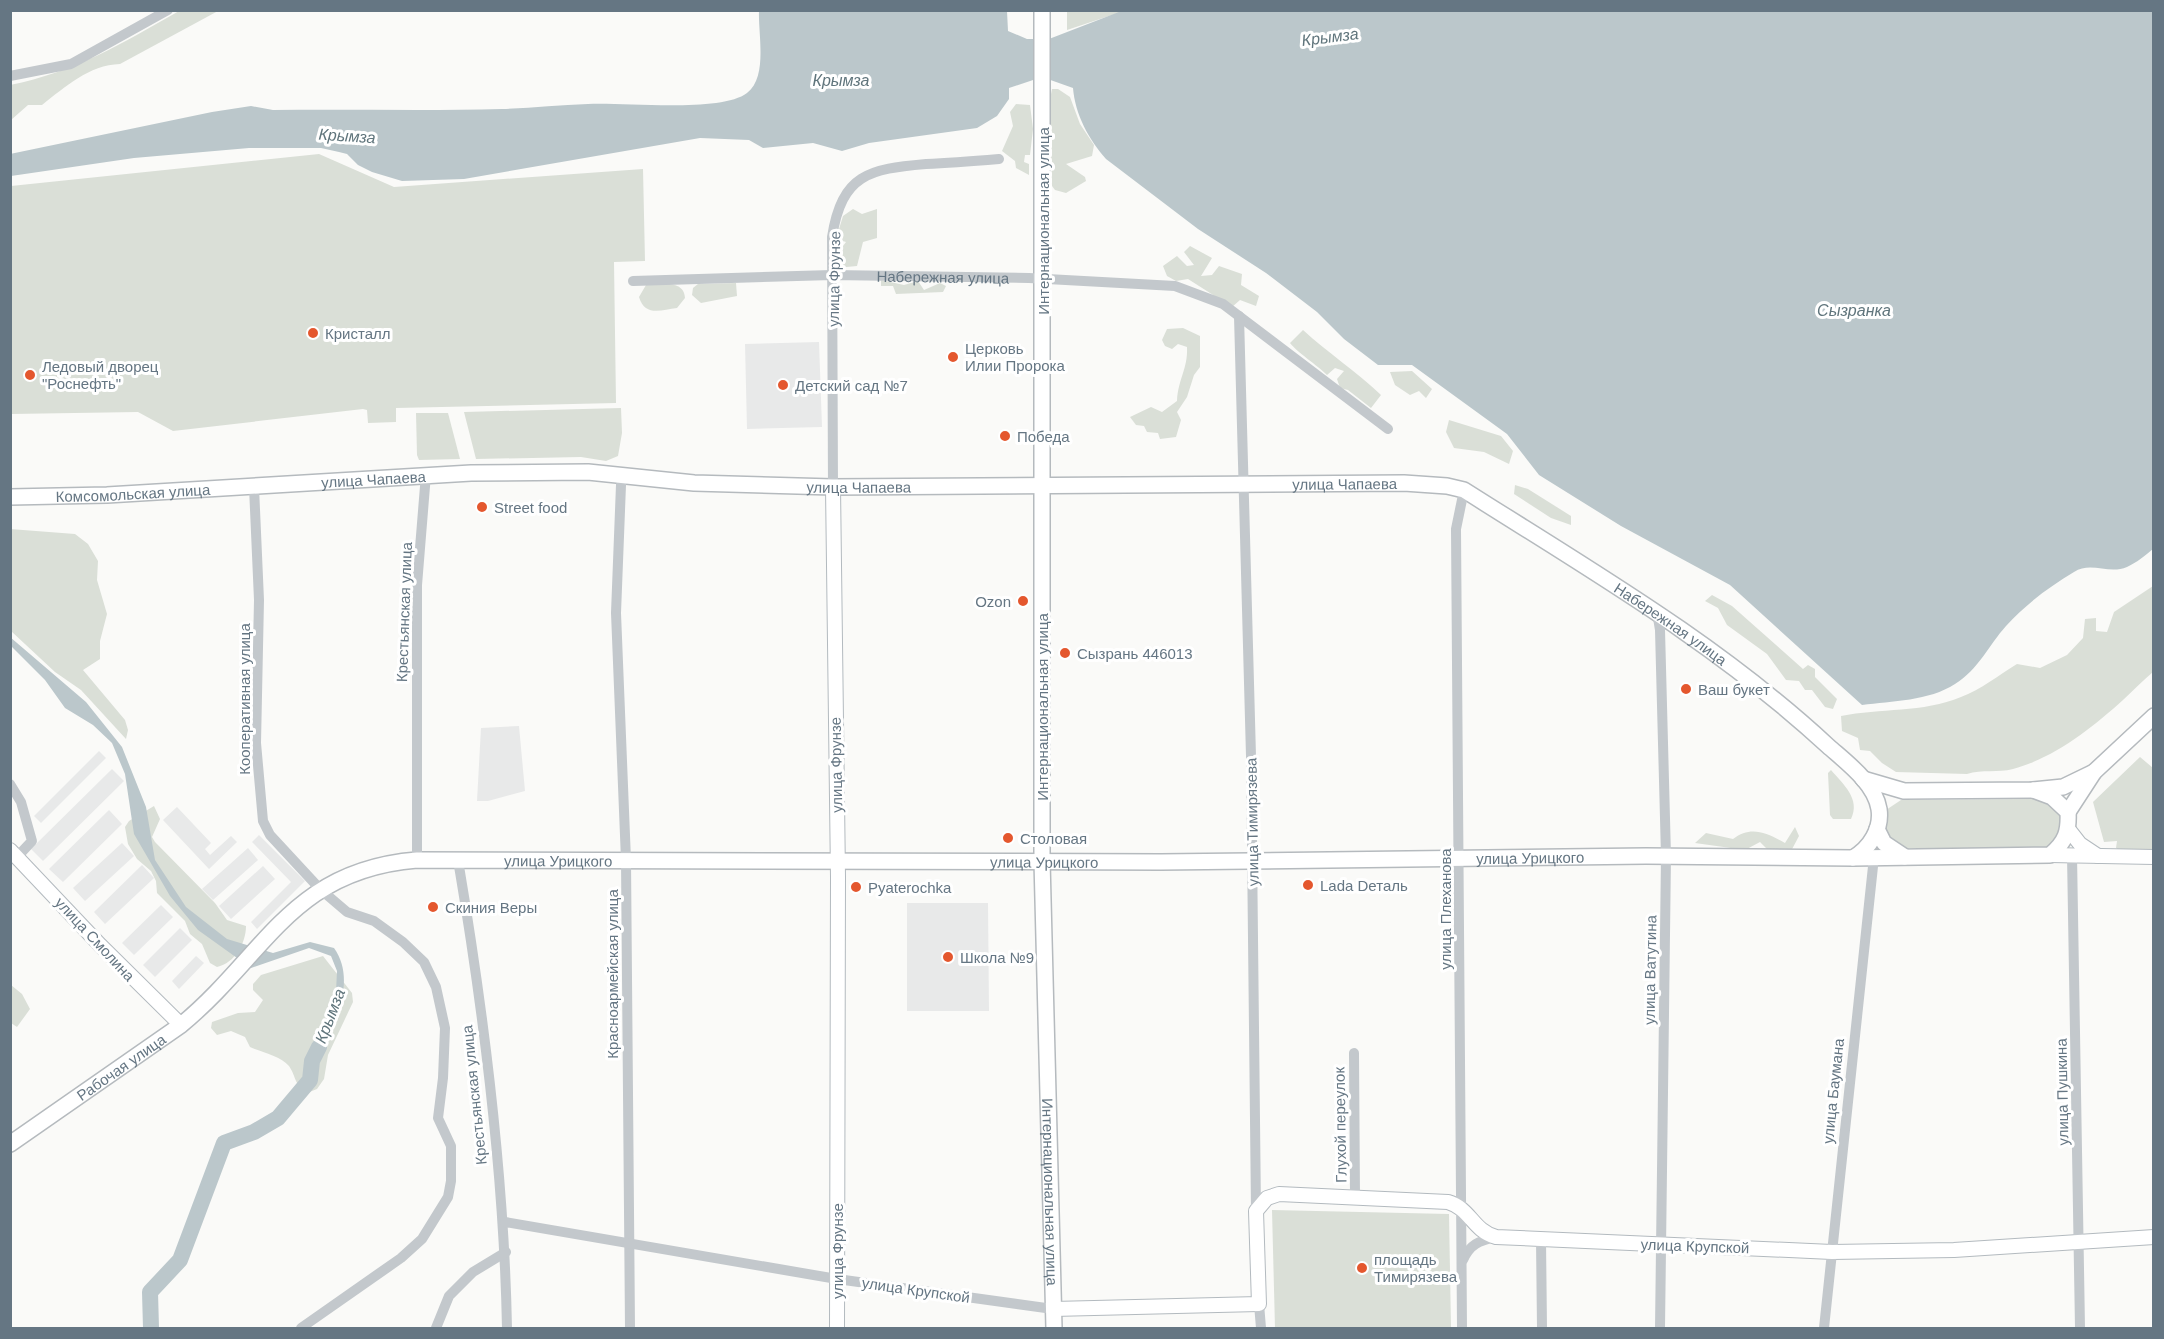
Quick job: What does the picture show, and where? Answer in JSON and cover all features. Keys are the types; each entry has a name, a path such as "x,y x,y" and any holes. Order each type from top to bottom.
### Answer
{"main road":[{"name":"Интернациональная улица","path":"1042,10 1042,861 1054,1329"},
{"name":"улица Чапаева","path":"254,487 426,474 588,472 694,483 833,487 1422,483 1464,490"},
{"name":"Комсомольская улица","path":"10,497 107,495 254,487"},
{"name":"Набережная улица","path":"1464,490 1657,611 1761,686 1863,779"},
{"path":"1877,829 1884,843 1905,857 2050,855 2061,845 2069,830 2068,812 2094,772 2154,716"},
{"path":"1863,779 1904,791 2032,790 2063,787 2094,772"},
{"path":"1853,858 1868,846 1877,829 1879,808 1863,779"},
{"path":"2032,790 2052,798 2068,812"},
{"path":"1879,808 1904,791"},
{"name":"улица Урицкого","path":"261,941 320,889 368,868 388,862 417,860 837,862 1460,860 1666,856 1905,857"},
{"name":"Рабочая улица","path":"10,1144 181,1025 226,983 261,941"}],"street":[{"path":"10,76 71,64 168,10"},
{"name":"улица Фрунзе","path":"837,1329 837,862 832,237 842,203 858,180 870,172 889,167 999,159"},
{"name":"Набережная улица","path":"633,281 832,275 1043,279 1175,286 1223,304 1388,429"},
{"name":"улица Тимирязева","path":"1239,316 1252,861 1256,1211 1261,1329"},
{"name":"Крестьянская улица","path":"417,860 417,585 426,474"},
{"name":"Красноармейская улица","path":"623,475 616,613 626,860 630,1329"},
{"name":"Кооперативная улица","path":"254,487 259,600 256,743 263,821 270,835 320,889 347,912 374,921 403,942 424,962 436,987 444,1028 443,1078 438,1118 451,1146 451,1181 444,1206 422,1239 401,1258 301,1329"},
{"name":"улица Плеханова","path":"1462,1329 1456,529 1464,490"},
{"name":"улица Ватутина","path":"1657,611 1660,630 1666,856 1660,1329"},
{"path":"10,784 21,802 33,841 14,853"},
{"path":"2069,830 2080,844 2098,856"},
{"name":"улица Смолина","path":"14,853 113,958 181,1025"},
{"path":"2050,855 2154,857"},
{"name":"улица Пушкина","path":"2072,855 2080,1329"},
{"name":"улица Баумана","path":"1824,1329 1874,857"},
{"name":"Крестьянская улица","path":"458,860 475,960 505,1222 507,1329"},
{"name":"Глухой переулок","path":"1354,1053 1355,1197"},
{"path":"1256,1211 1267,1198 1279,1194 1448,1202 1462,1206 1484,1234 1496,1237"},
{"name":"улица Крупской","path":"505,1222 628,1241 837,1279 1053,1309 1259,1304"},
{"path":"1462,1263 1468,1249 1475,1243 1496,1237"},
{"name":"улица Крупской","path":"1496,1237 1832,1252 1954,1250 2154,1237"},
{"path":"1541,1240 1542,1329"},
{"path":"438,1327 449,1296 472,1272 506,1252"}],"shaded area":[{"path":"179,11 218,11 120,64 98,68 88,73 69,84 42,105 28,105 11,120 10,85 56,72 98,55"},
{"path":"1067,11 1124,11 1067,30"},
{"path":"1052,89 1058,89 1070,97 1080,124 1094,145 1092,156 1066,164 1085,177 1086,181 1066,193 1055,190 1052,186 1049,104"},
{"path":"1016,104 1030,105 1033,129 1030,155 1025,155 1024,162 1029,164 1029,175 1016,168 1015,161 1002,151 1013,126 1010,112"},
{"name":"Кристалл","path":"319,154 394,187 643,169 645,261 614,262 616,403 396,408 396,422 368,423 367,410 363,409 173,431 138,412 11,414 11,186"},
{"path":"853,209 862,214 877,209 877,238 863,242 857,266 836,268 837,254 846,242 836,239 843,216"},
{"path":"1190,246 1212,258 1201,276 1212,275 1219,266 1242,274 1241,285 1259,296 1256,306 1240,300 1232,307 1188,279 1176,281 1167,276 1163,266 1177,256 1187,266 1194,265 1184,252"},
{"path":"881,280 904,285 918,281 924,290 940,283 946,286 943,292 896,294 893,286 881,286"},
{"path":"736,283 737,296 701,303 692,295 693,288 698,284"},
{"path":"646,285 676,286 684,292 685,298 677,308 649,310 639,297"},
{"path":"1183,328 1200,336 1200,367 1194,375 1187,397 1177,412 1181,420 1176,437 1160,439 1158,433 1147,432 1144,426 1136,425 1130,417 1151,407 1162,412 1177,401 1187,347 1178,344 1172,349 1165,346 1162,340 1167,329"},
{"path":"1303,330 1381,395 1371,408 1348,390 1340,388 1337,379 1344,371 1335,368 1327,375 1290,343"},
{"name":"Детский сад №7","path":"819,342 822,427 747,429 745,344"},
{"path":"1412,371 1432,389 1426,398 1419,391 1410,395 1395,385 1390,372"},
{"path":"621,408 622,433 618,456 606,461 581,457 476,459 464,412"},
{"path":"416,413 448,413 460,459 419,460"},
{"path":"1449,420 1501,436 1513,451 1509,464 1484,452 1454,448 1446,432"},
{"path":"1515,485 1528,489 1571,516 1571,525 1551,518 1514,494"},
{"path":"10,529 75,534 88,544 98,561 97,580 107,614 100,641 100,659 83,670 125,720 128,730 126,739 81,690 55,672 11,631"},
{"path":"2153,586 2153,672 2098,721 2072,741 2043,758 2002,771 1967,774 1896,772 1870,751 1860,750 1858,738 1842,731 1841,716 1932,706 1961,697 2017,664 2040,668 2067,655 2083,638 2085,619 2096,618 2096,631 2107,632 2114,612"},
{"path":"1712,595 1732,606 1803,669 1808,665 1815,669 1815,677 1837,699 1833,709 1825,707 1812,690 1805,690 1799,681 1786,680 1767,654 1727,625 1718,608 1705,601"},
{"path":"519,726 525,791 488,801 477,801 481,728"},
{"path":"99,751 106,758 41,823 34,816"},
{"path":"2140,757 2153,768 2153,851 2120,851 2116,848 2117,841 2104,842 2093,802"},
{"path":"112,769 124,781 43,861 31,849"},
{"path":"1831,770 1852,798 1854,812 1851,819 1833,819 1830,815 1828,773"},
{"path":"2042,799 2060,811 2064,830 2047,849 1900,848 1884,832 1886,810 1901,800"},
{"path":"154,806 160,819 152,837 155,842 215,903 227,920 246,926 242,945 234,957 223,965 217,967 210,963 202,944 190,934 185,921 157,893 156,881 151,871 137,859 128,844 125,827 129,821"},
{"path":"177,807 211,843 205,849 210,855 231,836 237,842 209,869 163,820"},
{"path":"109,810 122,824 63,882 49,869"},
{"path":"1795,827 1799,836 1790,853 1773,855 1760,842 1745,850 1695,843 1706,833 1733,839 1753,831 1772,836 1785,843"},
{"path":"259,835 305,881 257,929 251,922 291,882 252,842"},
{"path":"122,843 134,856 85,901 73,888"},
{"path":"248,848 258,860 213,900 202,889"},
{"path":"142,865 154,878 105,924 94,912"},
{"path":"263,866 275,879 231,919 219,906"},
{"name":"Школа №9","path":"907,903 988,903 989,1011 907,1011"},
{"path":"161,905 173,917 134,955 122,943"},
{"path":"180,928 192,940 155,977 143,965"},
{"path":"196,956 204,963 179,989 172,981"},
{"path":"323,956 352,993 353,1002 328,1055 324,1079 317,1089 307,1093 297,1083 289,1066 281,1060 250,1047 245,1037 231,1031 217,1035 211,1028 212,1022 238,1013 255,1012 263,1000 253,990 253,984 261,975"},
{"path":"11,985 22,994 30,1009 17,1027 11,1023"},
{"name":"площадь Тимирязева","path":"1272,1210 1449,1214 1451,1328 1275,1328"}],"water":[{"name":"Сызранка","path":"1124,10 2153,11 2153,549 2127,567 2114,570 2080,569 2056,584 2014,618 1970,672 1945,690 1922,697 1862,705 1730,585 1621,526 1539,475 1507,434 1412,365 1378,365 1344,339 1317,312 1266,273 1198,229 1106,159 1084,126 1074,98 1073,88 1042,77 1009,88 1009,99 997,116 977,128 869,143 842,151 813,143 763,148 749,140 700,138 464,179 402,181 372,172 358,165 347,154 321,148 249,148 134,158 11,176 10,154 251,106 273,110 473,110 588,104 694,105 716,103 734,99 747,93 754,86 760,66 759,11 1007,11 1008,31 1027,39 1049,39"},
{"name":"Крымза","path":"10,637 86,702 122,747 146,807 155,860 186,907 227,939 273,953 310,942 334,948 341,962 344,977 343,992 317,1069 309,1067 336,992 337,971 331,956 309,948 251,968 198,930 170,896 134,834 125,774 112,743 93,725 65,708 45,680 11,646"}],"waterway":[{"name":"Крымза","path":"151,1328 150,1292 180,1260 224,1143 254,1132 278,1118 310,1080 312,1061 319,1047"}],"place":[{"name":"Кристалл","path":"313,333"},
{"name":"Церковь Илии Пророка","path":"953,357"},
{"name":"Ледовый дворец \"Роснефть\"","path":"30,375"},
{"name":"Детский сад №7","path":"783,385"},
{"name":"Победа","path":"1005,436"},
{"name":"Street food","path":"482,507"},
{"name":"Ozon","path":"1023,601"},
{"name":"Сызрань 446013","path":"1065,653"},
{"name":"Ваш букет","path":"1686,689"},
{"name":"Столовая","path":"1008,838"},
{"name":"Lada Dеталь","path":"1308,885"},
{"name":"Pyaterochka","path":"856,887"},
{"name":"Скиния Веры","path":"433,907"},
{"name":"Школа №9","path":"948,957"},
{"name":"площадь Тимирязева","path":"1362,1268"}]}
